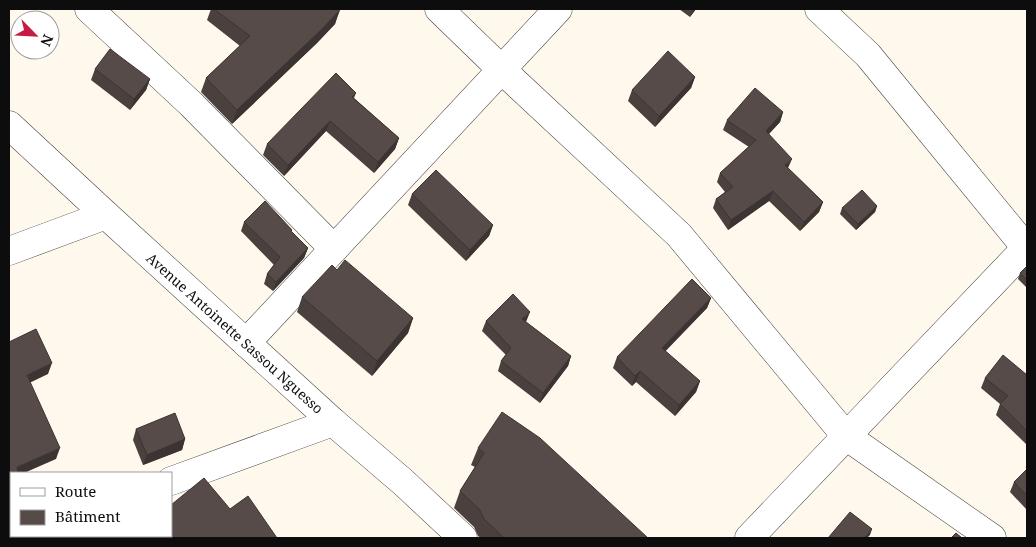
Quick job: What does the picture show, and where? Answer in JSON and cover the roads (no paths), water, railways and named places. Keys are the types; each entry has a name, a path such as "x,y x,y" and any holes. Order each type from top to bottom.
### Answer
{"street":[{"path":"89,9 191,104 334,249"},
{"path":"439,9 679,235 846,436 992,538"},
{"path":"246,343 558,9"},
{"path":"749,538 1027,248 868,55 819,9"},
{"name":"Avenue Antoinette Sassou Nguesso","path":"9,125 106,216 463,538"},
{"path":"9,251 106,216"},
{"path":"172,481 333,422"}]}
